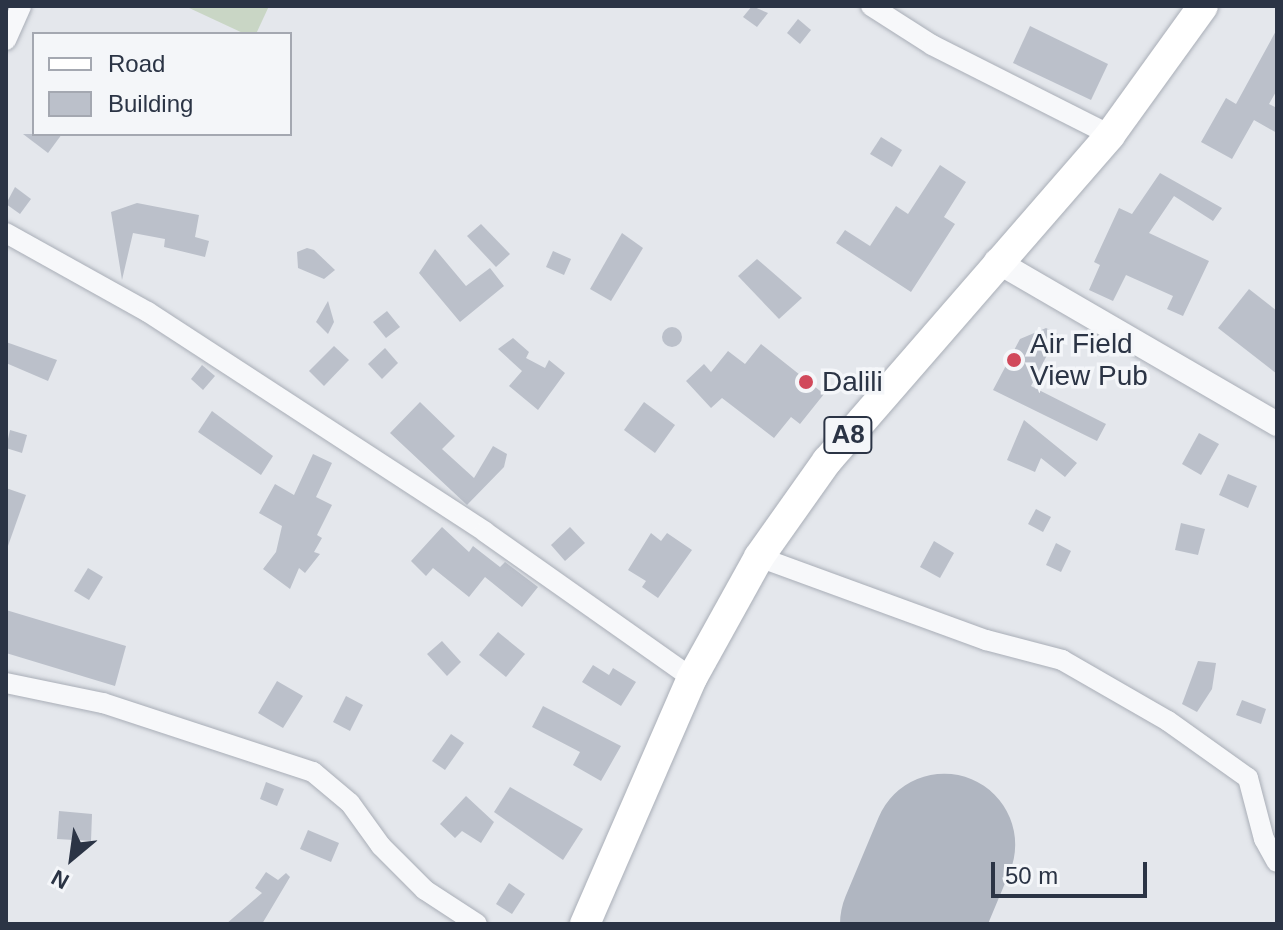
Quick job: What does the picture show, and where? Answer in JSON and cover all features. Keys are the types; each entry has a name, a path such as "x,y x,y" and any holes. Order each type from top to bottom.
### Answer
{"main road":[{"name":"A8","path":"585,924 692,678 759,557 827,461 996,261 1110,135 1203,6"}],"street":[{"path":"6,40 21,6"},
{"path":"871,6 960,60 1110,135"},
{"path":"6,233 148,312 485,532 692,678"},
{"path":"996,261 1277,424"},
{"path":"759,557 986,640 1062,660 1114,688 1229,759 1248,778 1264,839 1277,862"},
{"path":"6,683 103,703 313,772 350,803 381,846 425,890 477,924"}],"green space":[{"path":"269,6 257,32 241,32 187,7"}],"building":[{"path":"752,6 768,13 757,27 743,17"},
{"path":"798,19 811,30 800,44 787,33"},
{"path":"1030,26 1108,64 1091,100 1013,63"},
{"path":"1277,29 1277,90 1269,104 1277,108 1277,133 1254,120 1232,159 1201,142 1226,98 1236,104"},
{"path":"23,134 61,136 48,153"},
{"path":"881,137 902,150 892,167 870,154"},
{"path":"940,165 966,182 944,217 955,224 911,292 836,243 845,230 870,246 896,206 908,214"},
{"path":"1160,173 1222,208 1213,221 1174,196 1149,233 1209,261 1183,316 1167,309 1173,296 1126,275 1113,301 1089,290 1100,265 1094,262 1119,208 1132,214"},
{"path":"15,187 31,199 20,214 6,204"},
{"path":"137,203 199,215 195,237 209,241 205,257 164,247 165,239 133,233 122,280 111,212"},
{"path":"481,224 510,254 496,267 467,236"},
{"path":"622,233 643,248 611,301 590,289"},
{"path":"307,248 314,250 335,270 324,279 298,268 297,252"},
{"path":"435,249 466,286 490,268 504,286 460,322 419,273"},
{"path":"553,251 571,259 564,275 546,267"},
{"path":"757,259 802,298 779,319 738,276"},
{"path":"1249,289 1277,311 1277,374 1218,328"},
{"path":"328,301 334,322 328,334 316,322"},
{"path":"387,311 400,327 386,338 373,322"},
{"path":"668,327 676,327 682,337 676,347 668,347 662,341 662,333"},
{"path":"1046,328 1058,334 1031,386 1106,424 1097,441 993,390 1020,339"},
{"path":"513,338 529,352 526,358 545,368 549,360 565,373 538,410 509,386 522,371 498,349"},
{"path":"6,342 57,360 48,381 6,363"},
{"path":"761,344 824,394 800,424 791,417 774,438 722,398 711,408 686,381 704,364 711,372 728,351 745,364"},
{"path":"334,346 349,360 324,386 309,371"},
{"path":"385,348 398,363 382,379 368,364"},
{"path":"202,365 215,376 203,390 191,379"},
{"path":"420,402 455,436 442,449 474,478 493,446 507,454 504,467 467,505 390,433"},
{"path":"644,402 675,425 655,453 624,430"},
{"path":"212,411 273,456 261,475 198,432"},
{"path":"1024,420 1077,463 1065,477 1041,458 1035,472 1007,460"},
{"path":"10,430 27,435 22,453 6,448"},
{"path":"1199,433 1219,444 1201,475 1182,464"},
{"path":"313,454 332,463 316,497 332,505 317,535 322,538 314,552 320,554 305,573 299,568 290,589 263,569 276,552 282,526 259,513 275,484 294,495"},
{"path":"1228,474 1257,486 1248,508 1219,495"},
{"path":"6,488 26,495 8,546 6,545"},
{"path":"1036,509 1051,517 1043,532 1028,524"},
{"path":"1181,523 1205,529 1198,555 1175,550"},
{"path":"442,527 469,552 473,546 500,567 505,562 538,587 522,607 485,577 469,597 433,568 426,576 411,561"},
{"path":"570,527 585,543 565,561 551,545"},
{"path":"651,533 661,541 667,533 692,550 658,598 642,587 646,581 628,570"},
{"path":"934,541 954,553 940,578 920,567"},
{"path":"1056,543 1071,551 1061,572 1046,565"},
{"path":"88,568 103,577 89,600 74,591"},
{"path":"6,610 126,646 115,686 6,653"},
{"path":"498,632 525,654 506,677 479,655"},
{"path":"442,641 461,662 447,676 427,654"},
{"path":"1198,661 1216,663 1212,689 1197,712 1182,704"},
{"path":"593,665 609,675 613,668 636,682 621,706 582,682"},
{"path":"277,681 303,696 283,728 258,713"},
{"path":"346,696 363,705 350,731 333,722"},
{"path":"1242,700 1266,709 1261,724 1236,715"},
{"path":"543,706 621,746 601,781 573,765 580,752 532,727"},
{"path":"451,734 464,743 445,770 432,761"},
{"path":"266,782 284,789 277,806 260,799"},
{"path":"510,787 583,829 563,860 494,812"},
{"path":"466,796 494,822 481,843 462,831 455,838 440,824"},
{"path":"59,811 92,814 91,841 57,839"},
{"path":"308,830 339,843 331,862 300,849"},
{"path":"266,872 278,880 286,873 290,877 262,924 226,924 262,893 255,888"},
{"path":"509,883 525,894 512,914 496,904"}],"runway":[{"path":"911,924 944,845"}],"place":[{"name":"Air Field View Pub","path":"1014,360"},
{"name":"Dalili","path":"806,382"}]}
